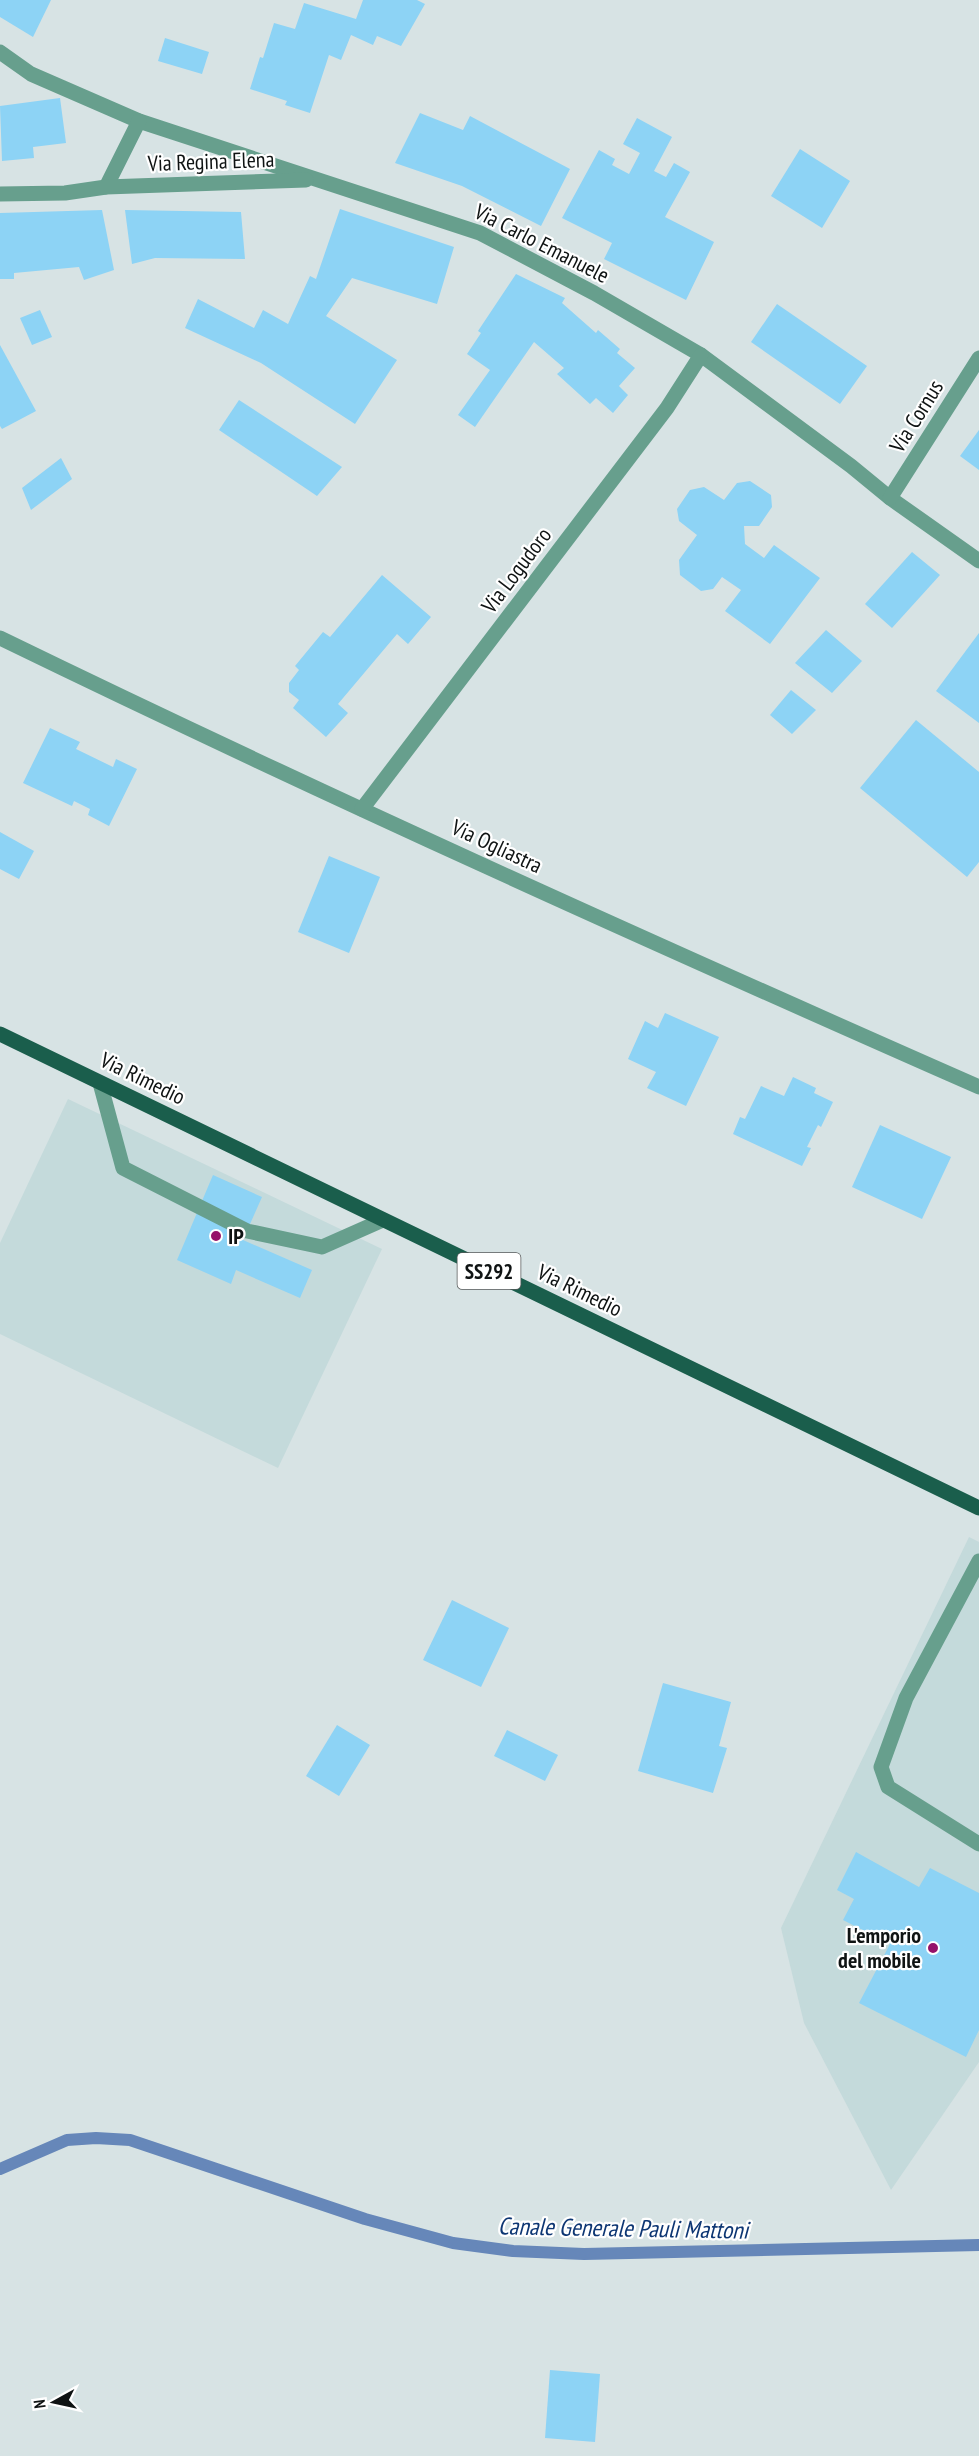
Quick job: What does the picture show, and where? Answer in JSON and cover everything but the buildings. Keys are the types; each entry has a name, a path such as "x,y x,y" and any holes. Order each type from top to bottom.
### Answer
{"main road":[{"name":"Via Rimedio","path":"0,1034 979,1508"}],"street":[{"name":"Via Carlo Emanuele","path":"0,52 32,74 139,121 480,233 594,293 701,355 851,466 890,498 979,561"},
{"name":"Via Regina Elena","path":"106,187 139,121"},
{"name":"Via Regina Elena","path":"0,194 64,193 106,187 318,179"},
{"name":"Via Logudoro","path":"363,809 668,408 701,355"},
{"name":"Via Cornus","path":"890,498 979,358"},
{"name":"Via Ogliastra","path":"0,639 212,741 671,951 979,1087"},
{"path":"100,1083 123,1168 247,1231 322,1247 383,1220"},
{"path":"979,1561 906,1698 881,1767 888,1787 979,1844"}],"shaded area":[{"path":"68,1099 382,1249 278,1468 0,1334 0,1243"},
{"path":"969,1537 979,1542 979,2062 891,2190 804,2023 781,1928"}],"waterway":[{"name":"Canale Generale Pauli Mattoni","path":"0,2169 67,2140 96,2138 130,2140 365,2219 453,2243 513,2251 584,2254 979,2245"}],"place":[{"name":"IP","path":"216,1236"},
{"name":"L'emporio del mobile","path":"933,1948"}]}
